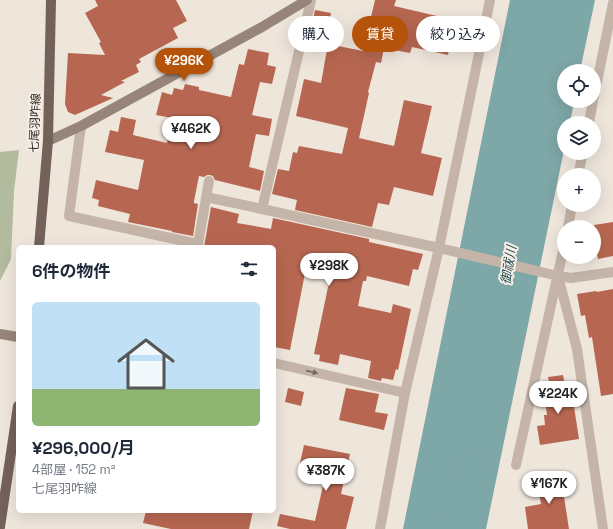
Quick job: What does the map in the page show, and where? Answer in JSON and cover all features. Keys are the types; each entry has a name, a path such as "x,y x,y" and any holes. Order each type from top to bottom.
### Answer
{"main road":[{"name":"七尾羽咋線","path":"39,245 48,141 51,0"},
{"path":"0,527 16,419"}],"street":[{"path":"48,141 81,126 262,27 307,0"},
{"path":"262,209 312,0"},
{"path":"380,529 405,393 439,248 490,0"},
{"path":"601,64 613,3"},
{"path":"81,126 70,216 198,244 209,181"},
{"path":"206,197 439,248 558,276 571,278 613,272"},
{"path":"516,465 560,264"},
{"path":"558,276 577,349 603,529"},
{"path":"0,334 16,337"},
{"path":"276,363 405,393"}],"green space":[{"path":"19,150 14,191 11,259 0,281 0,152"}],"water":[{"path":"510,0 595,0 581,64 557,64 557,108 573,108 571,116 557,116 557,160 562,160 560,168 557,168 557,184 486,529 466,529 466,513 462,497 458,498 450,529 403,529 500,52"}],"building":[{"path":"95,0 176,0 187,21 173,28 178,38 139,59 141,62 136,65 139,72 121,81 125,82 101,95 113,98 75,115 68,112 65,104 68,53 105,55 99,43 101,42 85,13 98,6"},
{"path":"375,0 396,0 394,6 437,16 416,16 416,48 412,47 410,53 405,52 408,52 408,16 371,16"},
{"path":"315,10 331,13 330,16 314,16"},
{"path":"344,47 352,49 352,52 383,52 381,63 376,62 368,92 359,138 394,146 404,100 432,106 421,153 442,158 433,196 394,187 389,205 378,203 372,227 295,210 297,200 272,194 278,169 289,171 293,152 297,153 299,146 342,154 348,128 296,116 304,79 321,83 327,52 344,52"},
{"path":"248,49 269,53 267,65 276,67 272,84 260,82 252,115 272,119 269,136 256,134 249,167 264,171 260,191 215,180 213,176 210,175 204,177 199,176 194,201 194,203 198,204 193,236 128,222 130,214 98,206 99,200 92,198 96,180 138,190 144,160 105,152 110,130 118,132 121,117 136,120 133,135 167,143 172,118 156,115 162,92 172,95 174,88 183,90 185,84 199,87 199,90 231,97 239,64 244,65"},
{"path":"434,52 449,52 448,55"},
{"path":"211,207 239,214 237,223 271,229 273,218 369,239 369,242 423,254 418,270 413,269 409,286 367,276 366,281 363,281 358,306 391,313 393,304 411,309 398,370 396,369 393,380 382,378 381,381 368,378 371,361 340,354 338,365 319,361 320,355 314,354 332,268 307,263 290,350 276,347 276,245 204,245"},
{"path":"613,222 613,256 601,258 601,224"},
{"path":"613,289 613,394 601,396 592,337 589,338 585,315 581,316 577,294"},
{"path":"563,375 566,390 570,389 572,401 573,400 579,439 540,445 537,426 545,425 544,415 547,415 544,393 551,392 548,377"},
{"path":"288,388 304,392 301,406 285,402"},
{"path":"346,388 379,394 375,412 388,414 384,430 339,420"},
{"path":"304,445 350,454 341,494 354,497 346,529 290,529 277,526 280,514 315,521 327,468 300,463"},
{"path":"560,471 569,529 528,529 525,507 541,504 536,475"},
{"path":"146,513 253,513 249,529 171,529 143,523"}],"waterway":[{"name":"御祓川","path":"459,529 472,462"}]}
